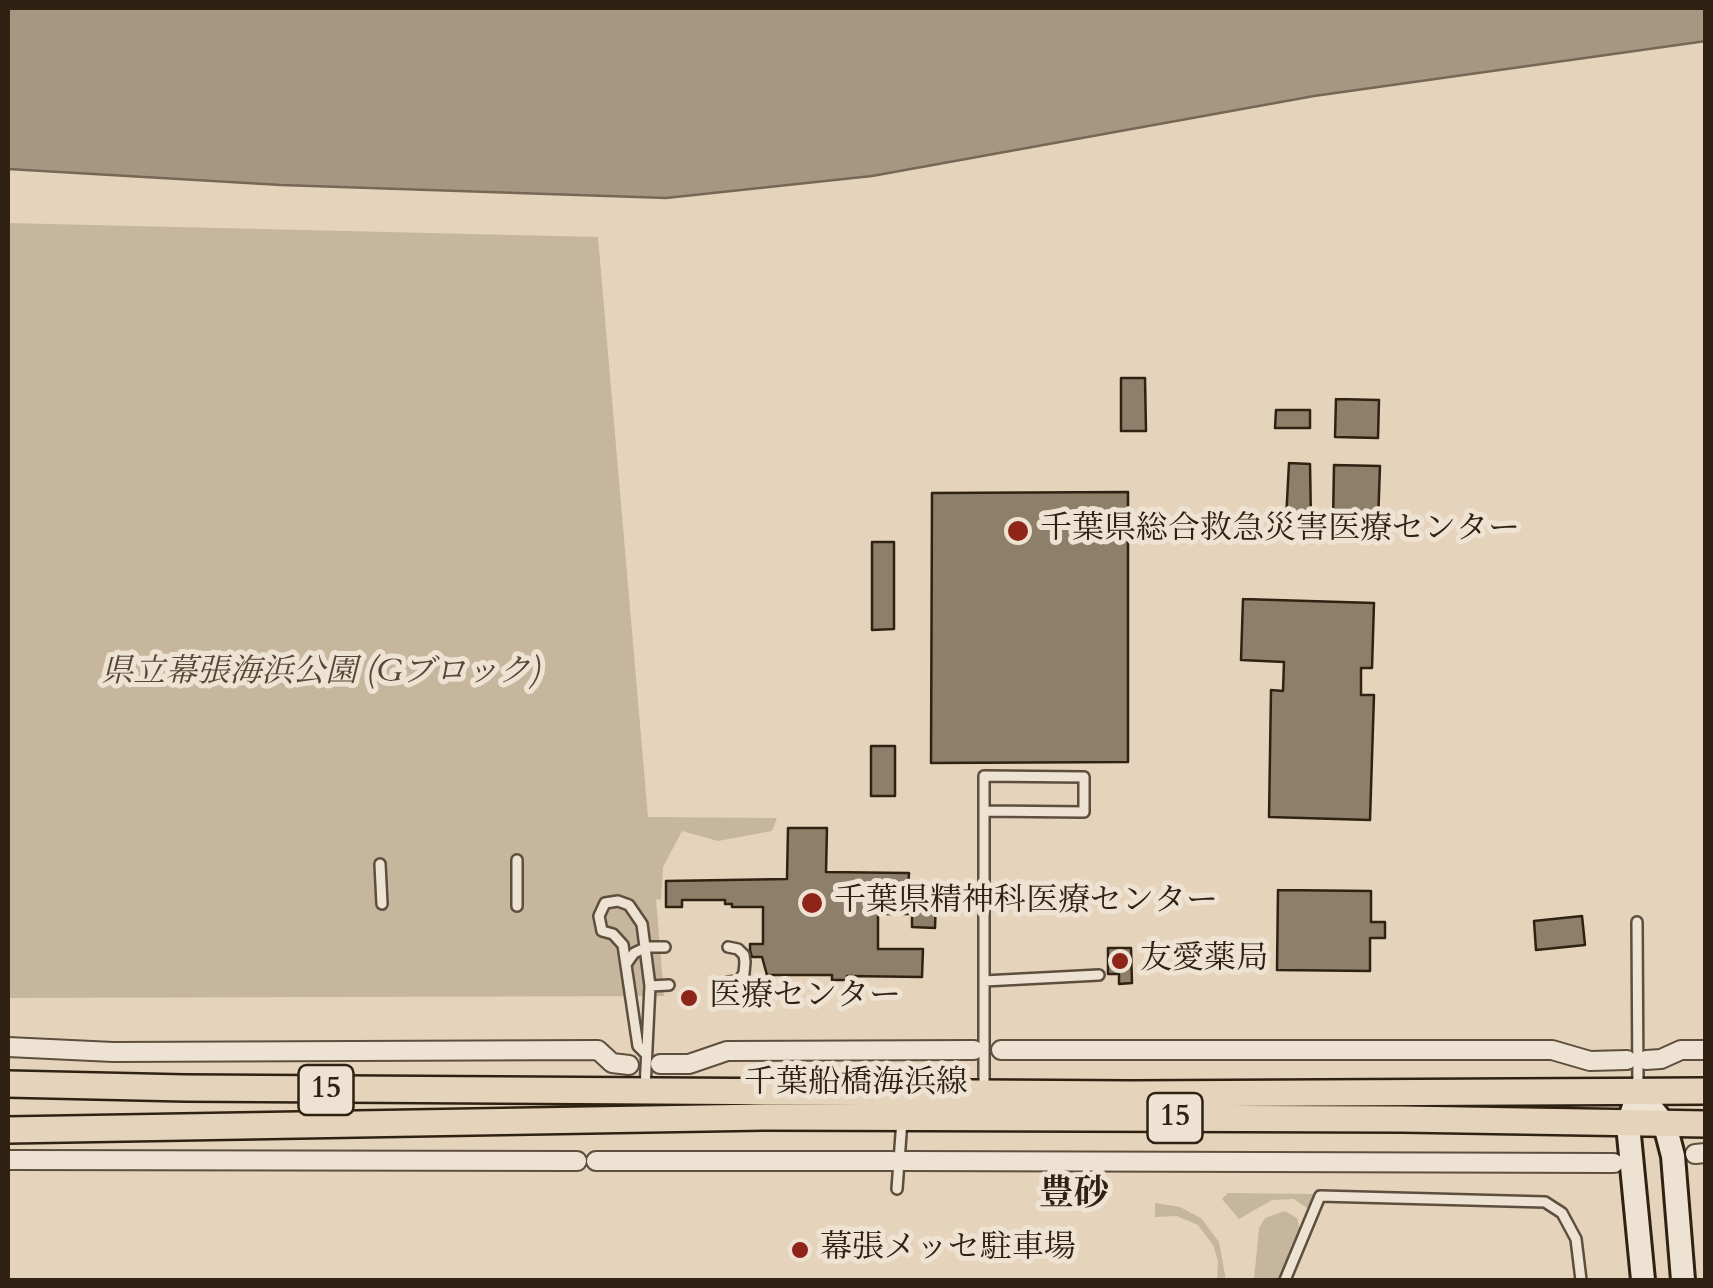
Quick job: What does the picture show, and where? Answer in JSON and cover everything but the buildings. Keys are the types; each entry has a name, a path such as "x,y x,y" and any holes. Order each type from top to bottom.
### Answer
{"main road":[{"name":"千葉船橋海浜線","path":"8,1084 645,1092 1706,1091"},
{"name":"千葉船橋海浜線","path":"8,1130 902,1118 1706,1124"}],"street":[{"path":"8,1048 114,1052 598,1050 612,1063 688,1064 727,1051 974,1050"},
{"path":"1001,1050 1552,1050 1590,1061 1660,1060 1681,1050 1706,1050"},
{"path":"1638,1092 1628,1124 1644,1280"},
{"path":"1638,1092 1665,1125 1673,1156 1683,1280"},
{"path":"8,1160 1614,1162"}],"lane":[{"path":"984,810 1084,812 1084,777 984,776 984,810 984,1092"},
{"path":"517,860 517,906"},
{"path":"380,864 382,904"},
{"path":"644,1061 649,1046 650,986 642,924 636,913 618,901 605,903 599,916 602,931 613,934 623,945 627,964 638,1046 644,1061 644,1119"},
{"path":"1637,922 1638,1092"},
{"path":"627,964 634,953 647,947 665,947"},
{"path":"728,947 744,955 744,973 739,980 728,982"},
{"path":"984,981 1099,975"},
{"path":"650,986 669,985"},
{"path":"897,1189 902,1118"},
{"path":"1285,1280 1320,1196 1545,1202 1562,1213 1576,1239 1581,1280"}],"green space":[{"name":"県立幕張海浜公園 (Gブロック)","path":"8,223 598,237 648,817 777,818 772,831 718,841 682,831 663,867 661,900 656,899 664,996 8,998"},
{"path":"1228,1193 1316,1194 1310,1210 1294,1199 1272,1200 1239,1219 1222,1199"},
{"path":"1155,1203 1180,1207 1201,1218 1219,1242 1226,1280 1217,1280 1218,1261 1213,1245 1198,1225 1177,1216 1155,1217"},
{"path":"1285,1211 1297,1218 1300,1230 1278,1280 1254,1280 1259,1228 1265,1218"}],"shaded area":[{"path":"8,8 1705,8 1706,41 1314,96 872,176 666,198 281,185 8,169"}],"place":[{"name":"千葉県総合救急災害医療センター","path":"1018,531"},
{"name":"千葉県精神科医療センター","path":"812,903"},
{"name":"友愛薬局","path":"1120,961"},
{"name":"医療センター","path":"689,998"},
{"name":"幕張メッセ駐車場","path":"800,1250"}],"district":[{"name":"豊砂","path":"1074,1196"}]}
